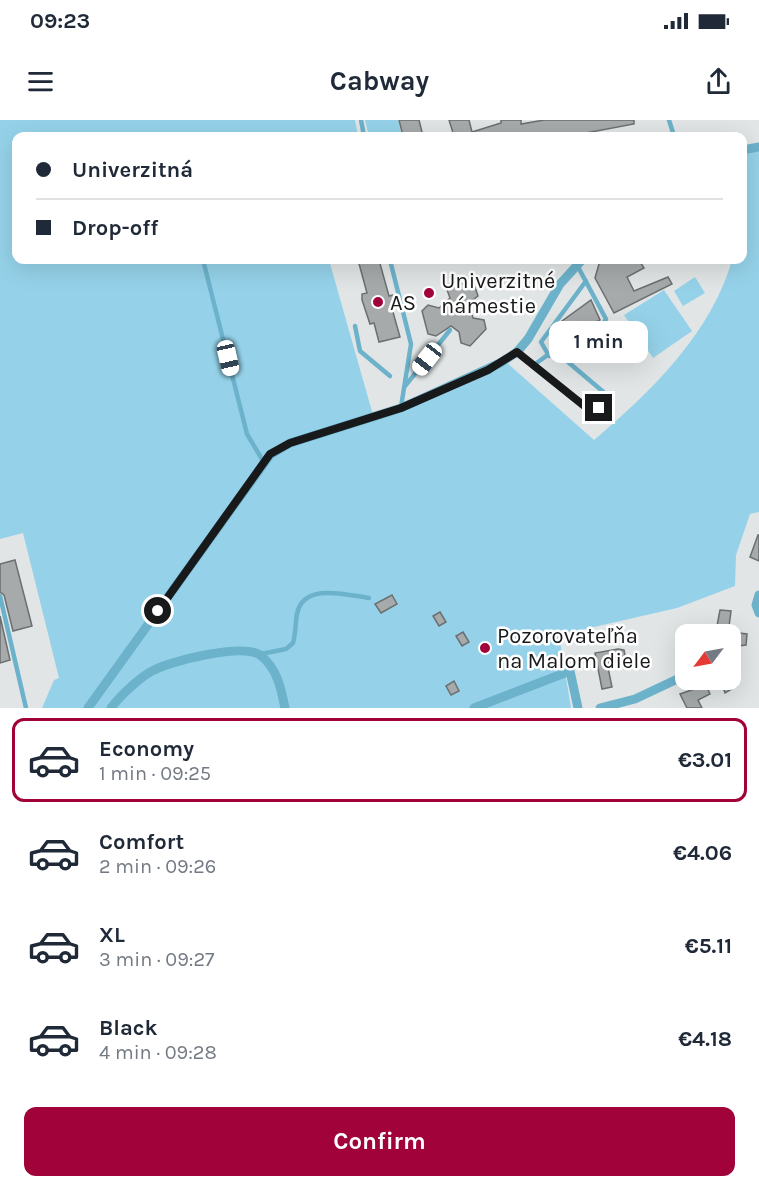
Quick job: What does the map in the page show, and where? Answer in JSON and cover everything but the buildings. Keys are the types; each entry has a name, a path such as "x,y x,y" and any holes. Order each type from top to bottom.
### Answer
{"street":[{"path":"88,708 263,461 290,443 401,408 488,370 517,352 528,339 560,284 577,264"},
{"path":"759,595 756,605 759,613"},
{"path":"111,708 152,671 221,652 258,654 271,667 279,681 285,708"},
{"path":"474,708 570,671 578,708"},
{"path":"600,708 635,699 675,680"}],"lane":[{"path":"204,264 246,434 263,461"},
{"path":"391,264 411,344 401,408"},
{"path":"534,365 561,345 603,324 606,319 580,264"},
{"path":"549,356 541,342 586,281"},
{"path":"355,326 360,351 390,376"},
{"path":"404,388 450,330"},
{"path":"517,352 588,409 593,411 599,408 607,395 555,351"},
{"path":"258,654 275,653 294,643 297,612 308,598 324,593 369,598"},
{"path":"0,596 26,708"}],"shaded area":[{"path":"0,120 355,120 357,132 12,132 12,264 330,264 373,415 506,362 594,440 657,381 694,336 710,312 731,264 747,264 747,152 759,151 759,512 750,514 736,555 735,586 677,608 559,635 571,708 42,708 54,680 59,678 23,533 0,539"},
{"path":"365,120 398,120 401,132 368,132"},
{"path":"695,277 705,293 683,306 674,291"},
{"path":"664,290 692,331 653,358 624,315"}],"place":[{"name":"Univerzitné námestie","path":"429,293"},
{"name":"AS","path":"378,302"},
{"name":"Pozorovateľňa na Malom diele","path":"485,648"}],"route":[{"path":"158,611 263,461 270,454 290,443 344,428 401,408 488,370 517,352 588,409 593,411 599,408"}]}
